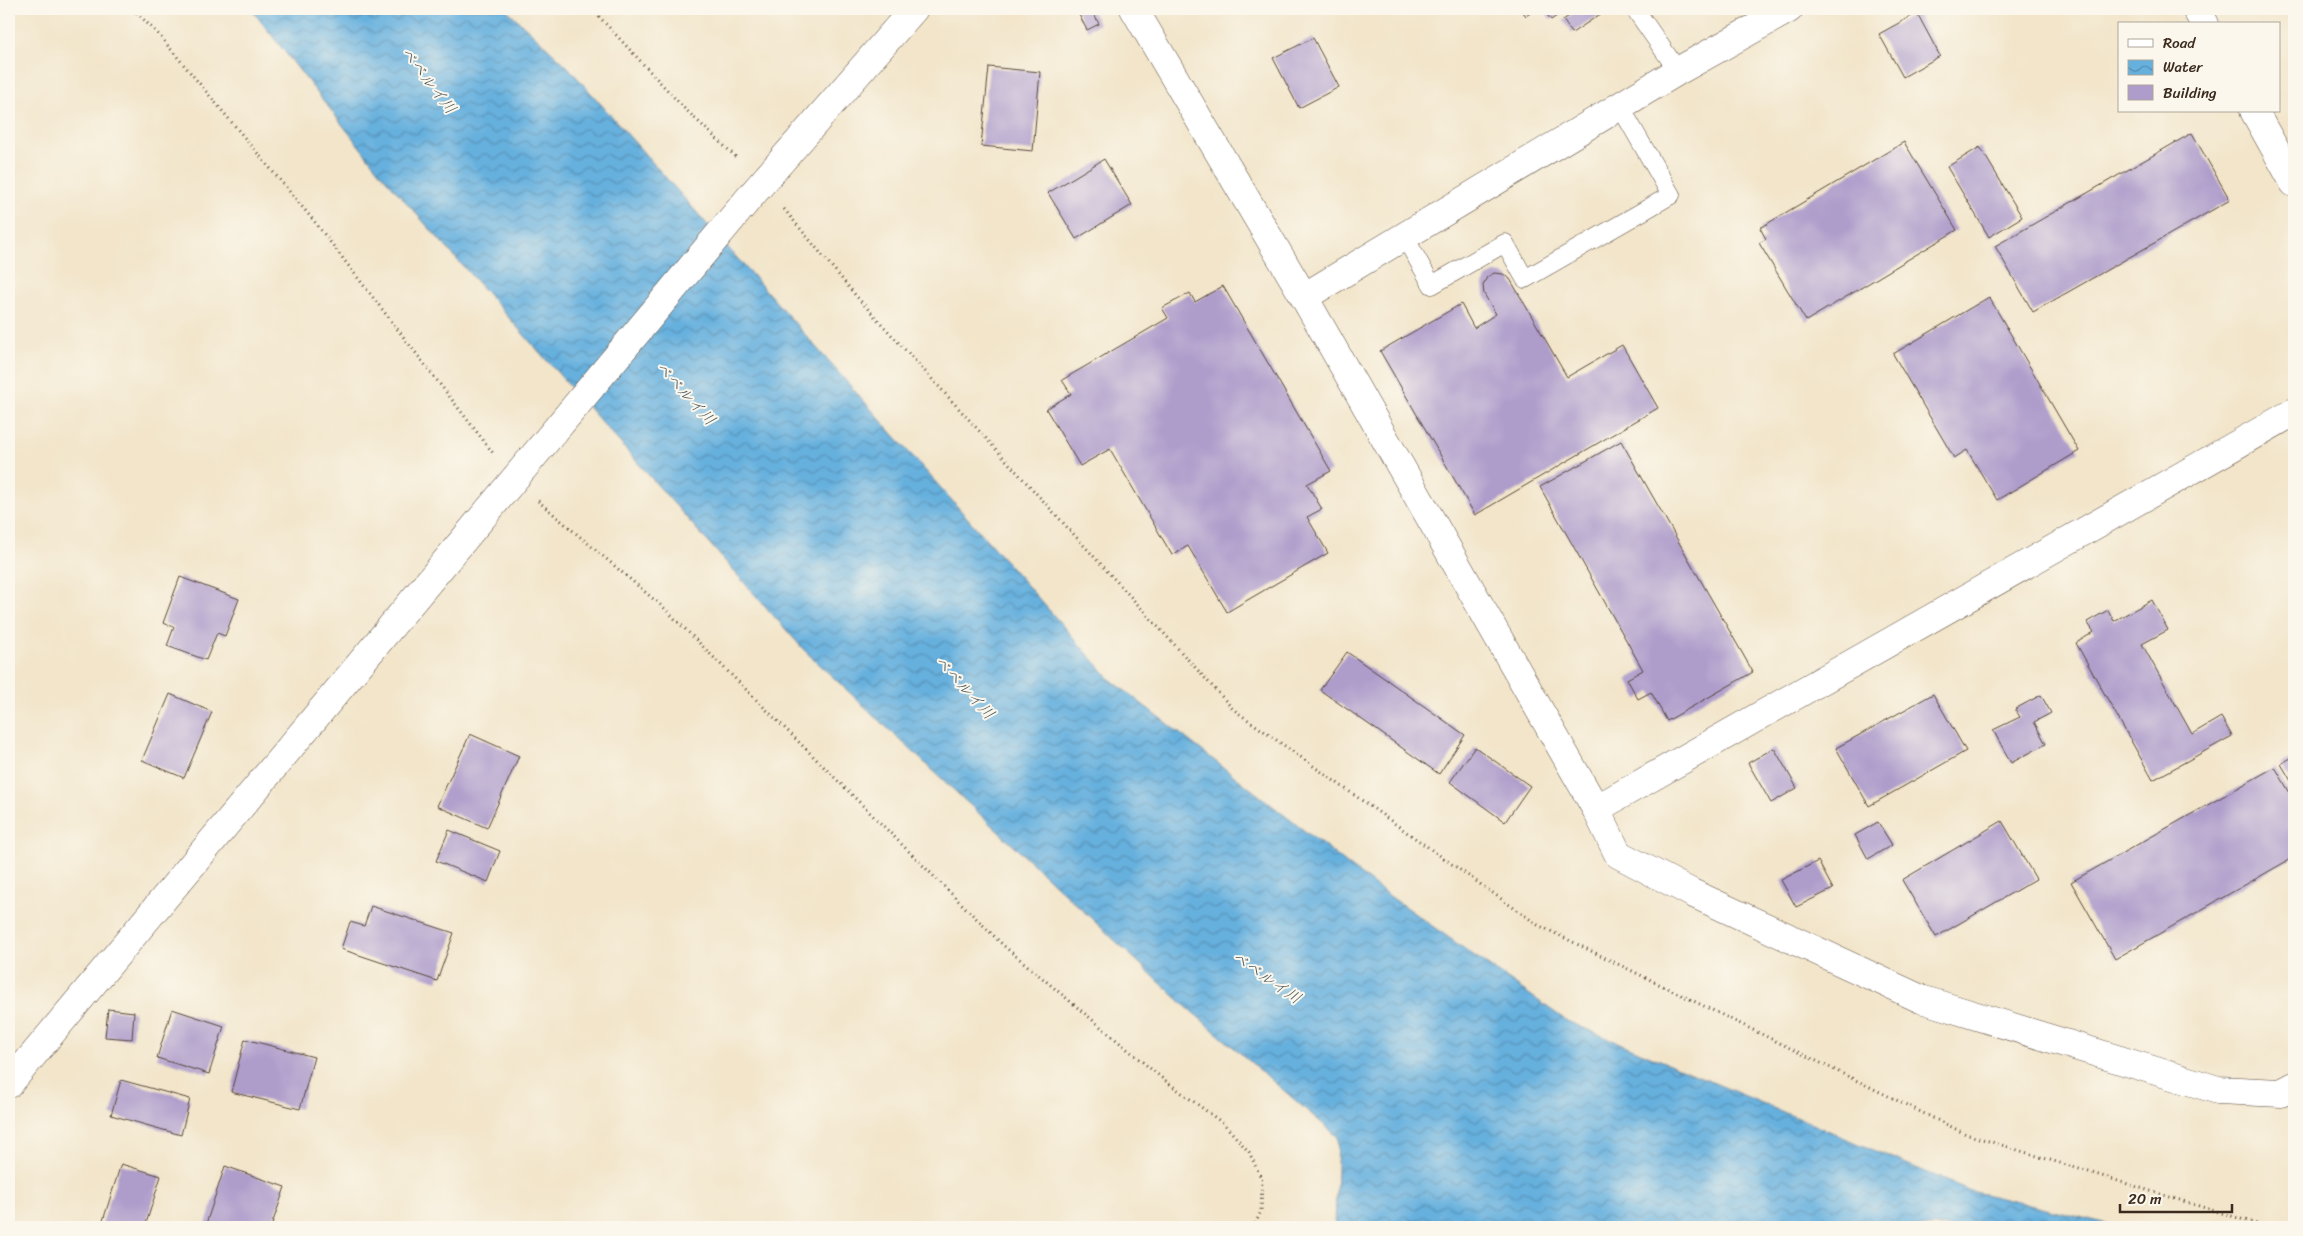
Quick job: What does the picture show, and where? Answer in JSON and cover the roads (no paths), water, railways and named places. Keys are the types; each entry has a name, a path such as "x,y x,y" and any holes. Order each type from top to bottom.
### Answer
{"street":[{"path":"9,1084 756,190 914,9"},
{"path":"1134,9 1304,297 1596,809 1618,854 1692,893 1921,999 2218,1090 2281,1094 2294,1086"},
{"path":"1304,297 1678,71 1789,9"},
{"path":"2196,9 2203,22"},
{"path":"2255,112 2294,183"},
{"path":"1596,809 2294,412"}],"lane":[{"path":"1636,9 1678,71"},
{"path":"1404,236 1432,285 1505,244 1525,278 1671,195 1620,106"}],"water":[{"name":"ベベルイ川","path":"251,9 506,9 567,66 1110,679 1374,885 1567,1021 1971,1191 2121,1227 1335,1227 1338,1137 1183,1004 804,650 382,175"}]}
